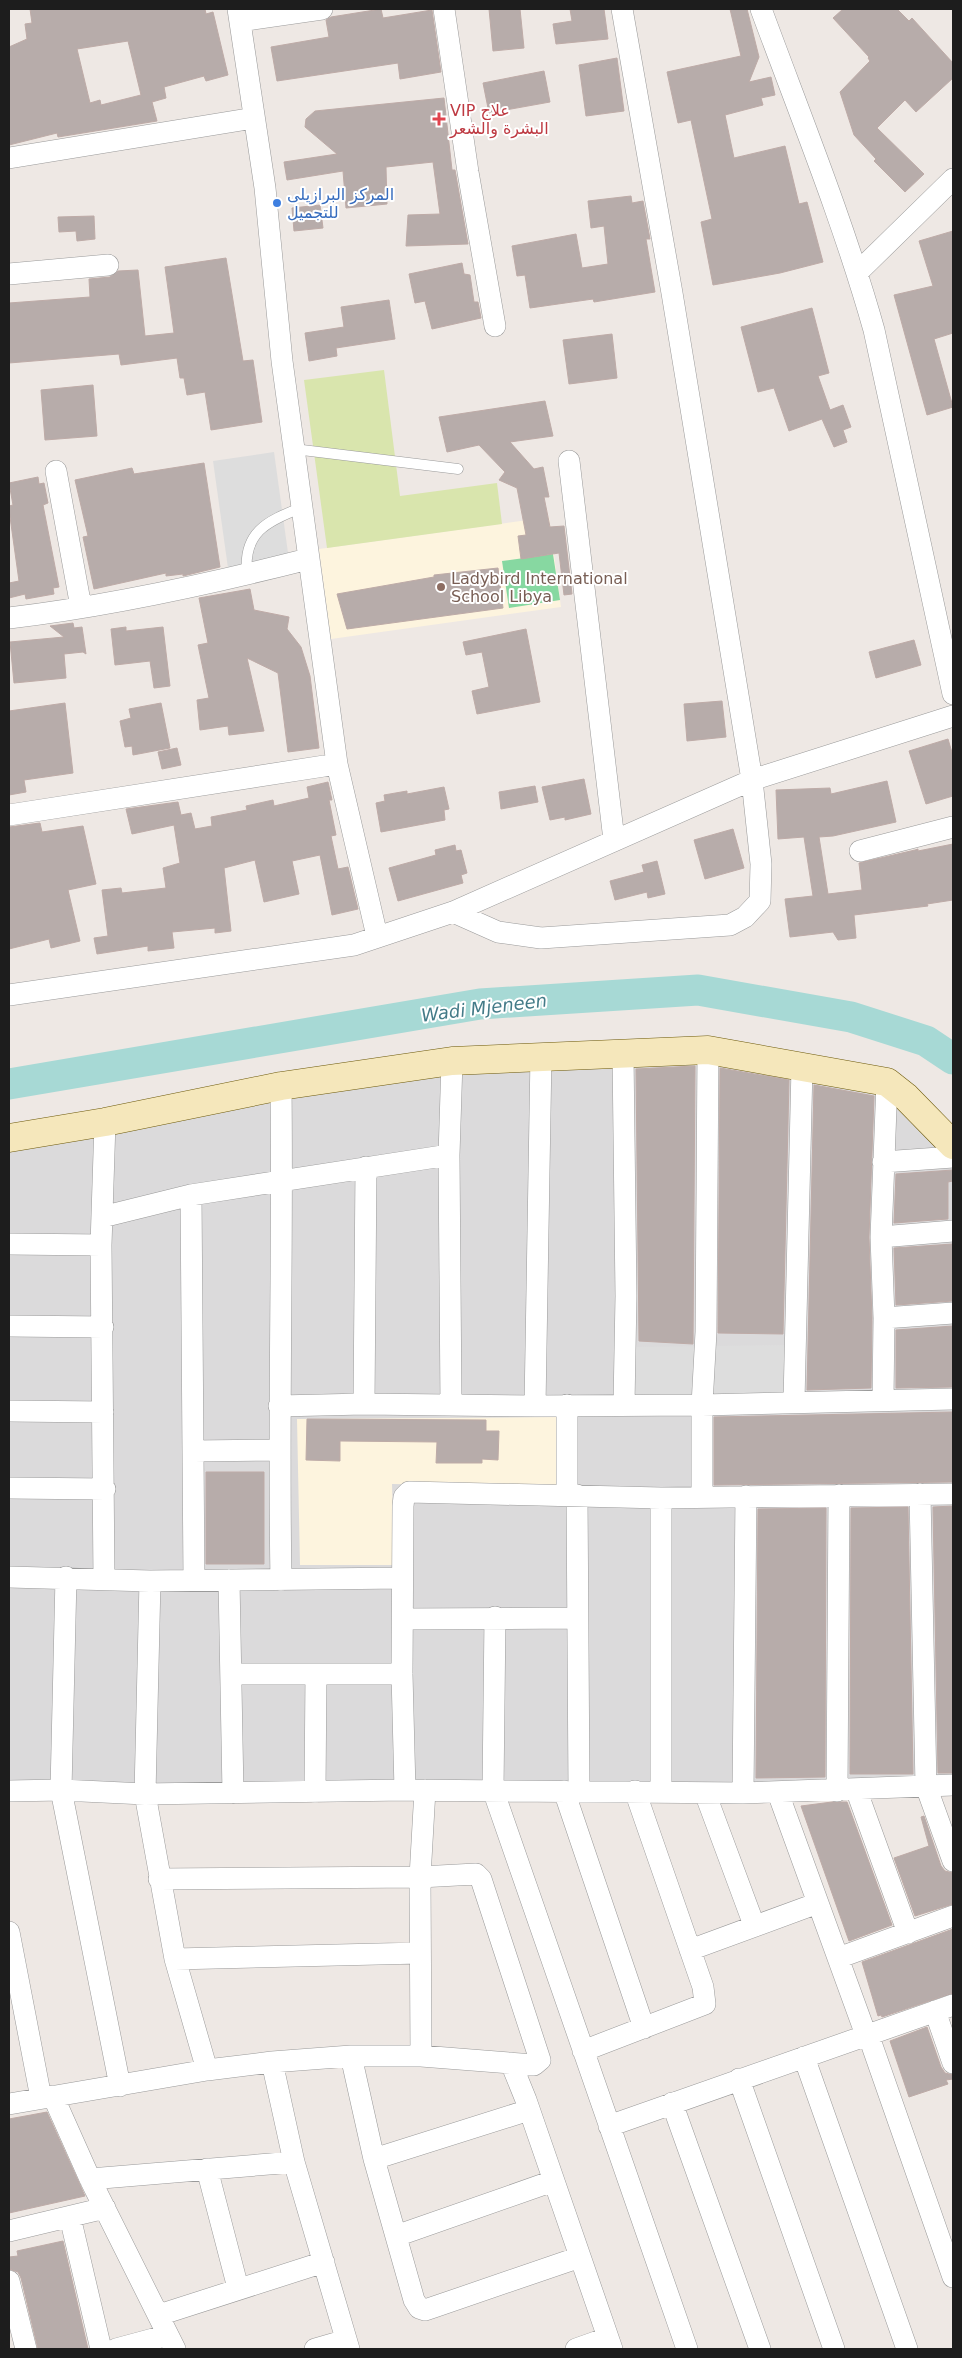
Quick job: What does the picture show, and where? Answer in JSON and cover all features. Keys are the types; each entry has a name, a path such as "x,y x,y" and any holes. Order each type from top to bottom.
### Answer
{"street":[{"path":"322,9 239,15 265,188 282,361 337,764 377,936"},
{"path":"444,9 468,172 495,326"},
{"path":"454,912 498,932 541,938 730,925 745,917 760,902 761,864 752,780 672,293 622,9"},
{"path":"761,9 816,153 858,272 874,330 953,694"},
{"path":"9,158 254,118"},
{"path":"858,272 953,179"},
{"path":"9,274 108,265"},
{"path":"570,461 614,840"},
{"path":"56,471 81,607"},
{"path":"9,618 81,607 248,574 308,559"},
{"path":"9,995 354,945 454,912 752,780 953,716"},
{"path":"9,815 337,764"},
{"path":"860,851 953,828"},
{"path":"702,1497 702,1405 706,1332 708,1050"},
{"path":"9,1138 105,1122 281,1086 452,1061 708,1050 887,1082 906,1097 953,1145"},
{"path":"624,1054 626,1296 624,1404"},
{"path":"535,1406 541,1056"},
{"path":"451,1405 449,1154 452,1061"},
{"path":"794,1401 802,1068"},
{"path":"883,1399 884,1318 881,1237 887,1082"},
{"path":"281,1086 282,1181 279,1406 281,1580"},
{"path":"104,1579 105,1489 101,1245 105,1122"},
{"path":"102,1217 191,1195 449,1154"},
{"path":"883,1162 953,1157"},
{"path":"364,1404 366,1167"},
{"path":"191,1195 194,1580"},
{"path":"881,1237 953,1231"},
{"path":"9,1244 101,1245"},
{"path":"884,1318 953,1313"},
{"path":"9,1326 103,1327"},
{"path":"279,1406 364,1404 702,1405 794,1401 953,1399"},
{"path":"567,1405 577,1618 572,1791 644,2028"},
{"path":"9,1410 103,1412"},
{"path":"194,1451 279,1450"},
{"path":"9,1488 105,1489"},
{"path":"421,2056 420,1877 415,1790 402,1674 403,1506 404,1498 409,1492 661,1498 953,1494"},
{"path":"920,1494 926,1786 953,1861"},
{"path":"839,1495 846,1790 908,1933"},
{"path":"743,1794 746,1496"},
{"path":"661,1498 662,1792"},
{"path":"9,1577 150,1581 402,1578"},
{"path":"66,1578 60,1790 120,2086"},
{"path":"229,1580 233,1793"},
{"path":"150,1581 145,1794 175,1959 207,2070"},
{"path":"495,1617 493,1790 687,2349"},
{"path":"403,1619 577,1618"},
{"path":"231,1674 402,1674"},
{"path":"315,1792 316,1674"},
{"path":"9,1791 60,1790 145,1794 493,1790 743,1794 953,1785"},
{"path":"583,2051 705,2004 703,1987 636,1792"},
{"path":"705,1793 754,1925"},
{"path":"778,1793 867,2034 953,2277"},
{"path":"9,2104 207,2070 272,2062 351,2056 421,2056 534,2065 540,2060 481,1879 476,1874 420,1877 160,1879"},
{"path":"690,1950 818,1903"},
{"path":"838,1958 953,1916"},
{"path":"9,1932 47,2097 105,2208 171,2342 116,2349"},
{"path":"175,1959 420,1953"},
{"path":"609,2126 944,2008 953,2063"},
{"path":"351,2056 374,2159 414,2300 419,2308 425,2310 580,2257"},
{"path":"804,2056 907,2349"},
{"path":"272,2062 294,2162 348,2345 315,2349"},
{"path":"511,2063 610,2344 576,2349"},
{"path":"739,2079 834,2349"},
{"path":"672,2103 760,2349"},
{"path":"374,2159 529,2110"},
{"path":"90,2179 294,2162"},
{"path":"207,2169 238,2288"},
{"path":"396,2236 553,2182"},
{"path":"9,2231 105,2208"},
{"path":"70,2217 101,2349"},
{"path":"158,2315 324,2262"},
{"path":"9,2281 26,2349"}],"lane":[{"path":"294,449 458,469"},
{"path":"248,574 246,558 249,545 257,532 281,516 301,508"}],"shaded area":[{"path":"274,452 289,560 228,568 213,461"},
{"name":"Ladybird International School Libya","path":"549,517 561,607 331,639 319,549"},
{"path":"711,1054 882,1084 953,1150 953,1783 9,1787 9,1141 386,1075"},
{"path":"789,1345 790,1394 632,1396 632,1347"},
{"path":"562,1417 562,1487 392,1484 394,1565 300,1565 297,1419"}],"green space":[{"path":"384,370 400,496 497,483 502,524 327,548 304,380"},
{"path":"553,554 560,600 509,608 502,561"}],"building":[{"path":"30,9 205,9 206,14 213,12 228,75 206,81 204,76 164,87 166,98 152,102 157,121 58,137 57,133 9,145 9,47 27,39 25,24 32,23","holes":["128,41 141,95 101,105 100,100 90,103 77,49"]},
{"path":"381,9 383,18 432,10 441,72 400,79 398,63 277,81 271,47 329,37 326,20 331,17"},
{"path":"489,9 520,9 524,48 493,51"},
{"path":"570,9 604,9 608,39 556,44 553,24 572,21"},
{"path":"730,9 747,9 759,57 749,82 771,77 775,95 761,98 763,105 725,115 734,158 785,146 799,204 807,202 823,262 780,273 713,285 701,222 712,219 691,120 678,123 667,72 741,56"},
{"path":"843,9 897,9 909,21 912,18 953,63 953,78 916,112 905,100 877,128 924,174 905,192 874,161 876,159 854,135 840,92 870,61 869,57 833,18"},
{"path":"617,58 624,111 586,116 579,65"},
{"path":"544,71 550,102 489,113 483,83"},
{"path":"444,98 452,170 455,170 468,244 406,246 408,215 440,214 433,162 386,167 387,204 346,208 343,171 287,180 284,162 337,154 305,127 306,119 315,111"},
{"path":"631,196 632,203 643,201 650,239 646,239 655,292 594,302 593,299 530,308 525,275 517,276 512,246 576,234 582,268 608,264 604,226 591,228 588,201"},
{"path":"320,205 323,228 294,231 292,208"},
{"path":"94,216 95,239 77,241 76,231 59,232 58,217"},
{"path":"953,231 953,333 934,339 953,407 927,415 894,295 933,286 919,241"},
{"path":"226,258 243,361 253,360 262,422 211,430 205,392 187,395 184,378 180,378 177,358 121,365 119,354 9,363 9,303 90,297 89,279 110,277 118,271 138,270 145,336 174,333 165,267"},
{"path":"462,263 464,274 470,275 474,302 478,302 481,318 432,329 425,301 415,303 409,274"},
{"path":"389,300 395,339 336,348 337,356 309,361 305,333 344,327 341,307"},
{"path":"812,308 829,373 818,376 830,410 843,405 851,427 843,430 847,442 834,447 822,419 789,431 774,388 758,392 741,327"},
{"path":"612,334 617,378 569,384 563,340"},
{"path":"93,385 97,436 45,440 41,390"},
{"path":"545,401 553,436 510,442 534,469 543,467 549,497 544,497 550,527 564,526 572,594 564,595 559,553 521,559 518,536 526,535 517,488 499,480 505,472 479,445 447,452 439,417"},
{"path":"204,463 220,567 183,576 183,574 166,576 166,573 94,589 83,537 88,536 75,480 132,468 134,474"},
{"path":"38,477 39,484 44,483 48,503 43,505 59,587 53,588 54,594 26,599 25,594 9,598 9,583 19,581 9,510 9,506 13,505 9,483"},
{"path":"498,568 503,608 347,629 337,594 434,577 434,575"},
{"path":"250,589 254,610 289,617 287,629 301,647 310,676 319,748 288,752 278,673 247,658 264,731 229,735 228,726 200,730 197,700 209,698 198,645 208,643 199,598"},
{"path":"73,623 74,628 82,627 86,654 83,652 64,654 66,678 14,683 10,642 64,637 50,626"},
{"path":"126,627 126,631 163,627 170,686 154,688 150,661 115,665 111,629"},
{"path":"526,629 540,702 477,714 472,691 489,687 482,652 466,655 463,642"},
{"path":"914,640 921,665 876,678 869,652"},
{"path":"722,701 726,737 687,741 684,704"},
{"path":"65,703 73,773 24,780 26,792 9,795 9,711"},
{"path":"161,703 170,748 133,755 132,746 125,747 120,721 131,718 129,709"},
{"path":"948,739 953,756 953,796 926,804 909,751"},
{"path":"177,748 181,765 162,769 158,752"},
{"path":"584,779 591,814 565,820 565,817 550,820 542,787"},
{"path":"887,781 896,822 833,836 819,837 828,894 862,890 859,863 918,849 918,851 953,844 953,900 927,904 928,906 854,915 856,938 838,940 833,932 790,937 785,899 813,896 804,837 778,839 776,790 830,788 831,794"},
{"path":"328,782 332,800 329,800 336,835 331,836 338,869 348,867 358,909 332,915 320,855 292,861 299,894 264,902 255,860 224,868 231,931 215,933 215,928 172,932 174,948 148,951 148,946 97,954 94,938 108,936 102,890 121,888 122,893 166,888 163,868 180,863 174,825 132,834 126,809 178,802 181,815 191,813 195,829 212,826 211,817 247,810 246,806 273,800 274,806 309,798 307,787"},
{"path":"535,786 538,802 501,809 499,792"},
{"path":"444,787 449,809 444,810 445,820 381,832 376,803 385,801 384,795 407,791 407,794"},
{"path":"40,823 42,832 83,826 96,884 68,890 80,941 51,948 49,939 9,949 9,827"},
{"path":"733,829 744,868 705,879 694,840"},
{"path":"455,845 456,851 461,850 467,873 461,875 463,883 398,901 389,868 436,855 435,850"},
{"path":"657,861 665,894 648,898 647,892 615,900 610,881 644,872 642,865"},
{"path":"695,1066 693,1344 639,1341 636,1069"},
{"path":"720,1068 789,1080 783,1334 718,1333"},
{"path":"814,1085 874,1096 869,1237 872,1318 871,1388 807,1390"},
{"path":"953,1170 953,1181 948,1182 948,1219 894,1223 896,1174"},
{"path":"953,1244 953,1301 896,1305 894,1248"},
{"path":"953,1326 953,1387 896,1388 896,1330"},
{"path":"953,1412 953,1482 714,1485 714,1417"},
{"path":"307,1419 486,1420 486,1431 499,1431 498,1460 482,1459 482,1463 436,1463 437,1442 340,1441 340,1461 306,1460"},
{"path":"206,1472 264,1472 264,1564 206,1564"},
{"path":"953,1506 953,1773 938,1773 933,1507"},
{"path":"908,1507 913,1774 850,1774 851,1508"},
{"path":"826,1508 825,1777 756,1778 758,1509"},
{"path":"847,1802 892,1925 849,1941 801,1806"},
{"path":"924,1816 941,1866 945,1871 953,1873 953,1904 915,1916 894,1858 929,1846 921,1817"},
{"path":"953,1929 953,1993 882,2017 881,2015 878,2016 862,1962"},
{"path":"927,2027 941,2067 945,2073 953,2075 953,2079 946,2080 948,2084 909,2097 890,2041"},
{"path":"47,2112 85,2196 9,2213 9,2119"},
{"path":"63,2241 88,2349 38,2349 21,2278 18,2272 9,2269 9,2257 18,2256 17,2251"}],"waterway":[{"name":"Wadi Mjeneen","path":"9,1084 480,1004 698,990 851,1017 926,1041 953,1059"}],"place":[{"name":"VIP علاج البشرة والشعر","path":"439,119"},
{"name":"المركز البرازيلى للتجميل","path":"277,203"},
{"name":"Ladybird International School Libya","path":"441,587"}]}
